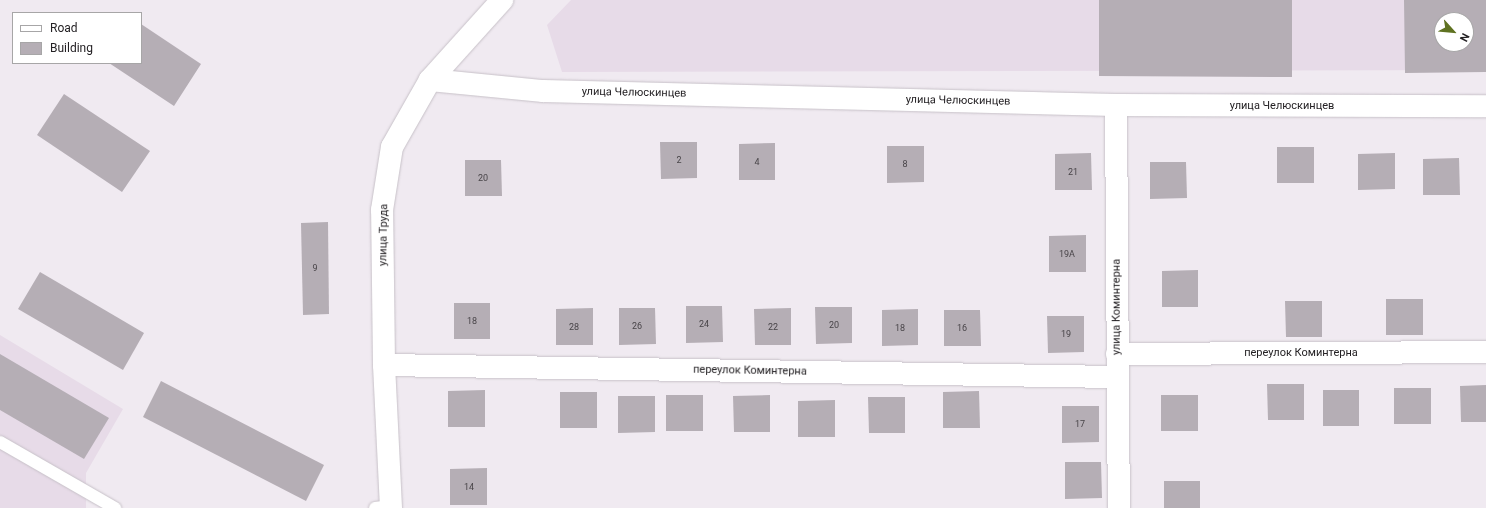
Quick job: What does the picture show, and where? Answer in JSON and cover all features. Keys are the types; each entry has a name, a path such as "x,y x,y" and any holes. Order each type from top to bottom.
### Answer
{"street":[{"name":"улица Труда","path":"385,507 382,210 392,147 430,80 502,0"},
{"name":"улица Челюскинцев","path":"430,80 544,91 1116,105 1486,106"},
{"name":"улица Коминтерна","path":"1116,105 1116,377 1119,508"},
{"name":"переулок Коминтерна","path":"1117,354 1486,352"},
{"name":"переулок Коминтерна","path":"384,365 1116,377"}],"lane":[{"path":"0,442 115,508"}],"shaded area":[{"path":"571,0 1486,0 1486,70 562,72 547,25"},
{"path":"0,335 123,409 86,473 86,508 0,508"}],"building":[{"path":"1099,0 1292,0 1292,77 1099,76"},
{"path":"1404,0 1486,0 1486,72 1405,73"},
{"path":"142,25 201,64 174,106 111,64 142,64"},
{"path":"64,94 150,151 122,192 37,135"},
{"path":"660,142 697,142 697,178 661,179"},
{"path":"775,143 775,180 739,180 739,144"},
{"path":"887,146 924,146 924,182 887,183"},
{"path":"1277,147 1314,147 1314,183 1277,183"},
{"path":"1091,153 1092,190 1055,190 1055,154"},
{"path":"1395,153 1395,189 1358,190 1358,154"},
{"path":"1459,158 1460,195 1423,195 1423,159"},
{"path":"465,160 501,160 502,196 465,196"},
{"path":"1150,162 1186,162 1187,198 1150,199"},
{"path":"328,222 329,314 303,315 301,223"},
{"path":"1086,235 1086,272 1049,272 1049,236"},
{"path":"1198,270 1198,307 1162,307 1162,271"},
{"path":"40,272 144,333 123,370 18,309"},
{"path":"1386,299 1423,299 1423,335 1386,335"},
{"path":"1285,301 1322,301 1322,337 1286,337"},
{"path":"454,303 490,303 490,339 454,339"},
{"path":"686,306 722,306 723,342 686,343"},
{"path":"815,307 852,307 852,343 816,344"},
{"path":"593,308 593,345 556,345 556,309"},
{"path":"619,308 655,308 656,344 619,345"},
{"path":"791,308 791,345 755,345 754,309"},
{"path":"918,309 918,345 882,346 882,310"},
{"path":"944,310 980,310 981,346 944,346"},
{"path":"1047,316 1084,316 1084,352 1048,353"},
{"path":"0,354 109,418 84,459 0,410"},
{"path":"161,381 324,465 306,501 143,417"},
{"path":"1267,384 1304,384 1304,420 1268,420"},
{"path":"1486,385 1486,422 1461,422 1460,386"},
{"path":"1394,388 1431,388 1431,424 1394,424"},
{"path":"485,390 485,427 448,427 448,391"},
{"path":"1323,390 1359,390 1359,426 1323,426"},
{"path":"979,391 980,428 943,428 943,392"},
{"path":"560,392 597,392 597,428 560,428"},
{"path":"666,395 703,395 703,431 666,431"},
{"path":"770,395 770,432 734,432 733,396"},
{"path":"1161,395 1198,395 1198,431 1161,431"},
{"path":"618,396 655,396 655,432 618,433"},
{"path":"868,397 905,397 905,433 869,433"},
{"path":"835,400 835,437 798,437 798,401"},
{"path":"1062,406 1099,406 1099,442 1062,443"},
{"path":"1065,462 1101,462 1102,498 1065,499"},
{"path":"487,468 487,505 450,505 450,469"},
{"path":"1164,481 1200,481 1200,508 1164,508"}]}
